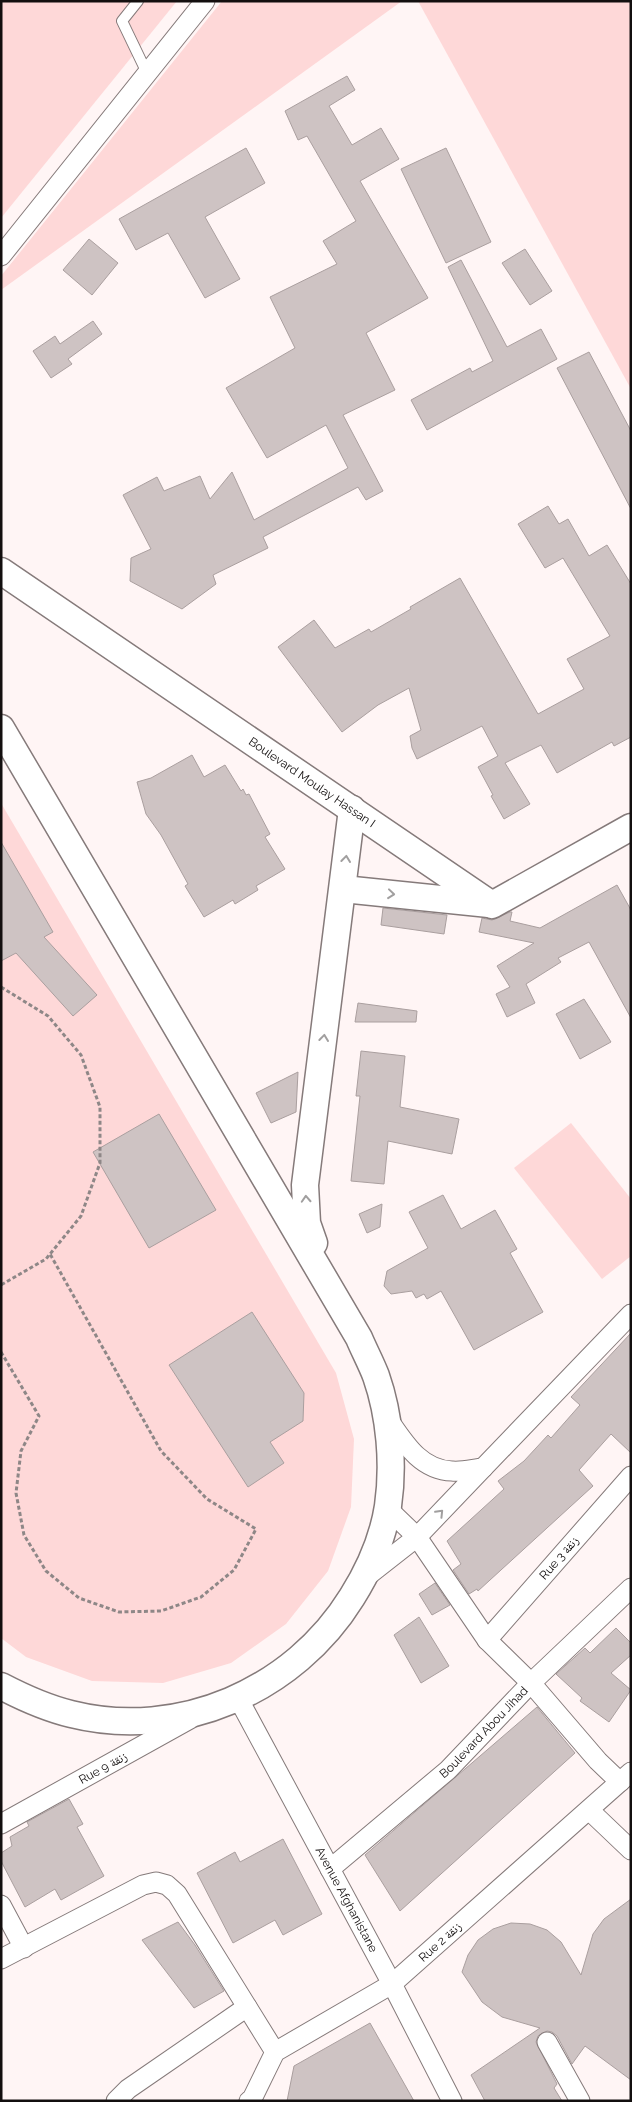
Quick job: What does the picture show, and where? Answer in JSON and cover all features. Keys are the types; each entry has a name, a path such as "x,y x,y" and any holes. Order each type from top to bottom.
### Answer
{"street":[{"path":"1,256 205,1"},
{"name":"Boulevard Moulay Hassan I","path":"1,571 492,905"},
{"path":"1,728 359,1338 372,1368 386,1416 391,1458 388,1509 379,1540 363,1579 341,1615 314,1646 282,1673 242,1697 204,1711 160,1720 116,1721 72,1715 6,1694"},
{"path":"326,1280 307,1223 305,1185 352,808"},
{"path":"343,890 492,905 631,827"},
{"path":"363,1579 417,1537 631,1314"},
{"path":"386,1416 410,1450 428,1465 451,1471 483,1468"},
{"name":"Rue 3 زنقة","path":"487,1640 631,1476"},
{"path":"388,1509 417,1537 487,1640 531,1683 598,1761 625,1777"},
{"name":"Boulevard Abou Jihad","path":"330,1869 448,1770 531,1683 631,1588"},
{"name":"Avenue Afghanistane","path":"242,1697 452,2101"},
{"name":"Rue 9 زنقة","path":"1,1824 204,1711"},
{"name":"Rue 2 زنقة","path":"275,2052 392,1984 625,1777"},
{"path":"589,1810 631,1850"},
{"path":"1,1960 130,1890 156,1882 167,1885 177,1894 275,2052 251,2100"},
{"path":"1,1905 24,1948"},
{"path":"116,2101 128,2090 247,2007"},
{"path":"547,2042 580,2101"}],"lane":[{"path":"138,1 122,22 147,73"}],"path":[{"path":"1,987 48,1016 81,1055 100,1108 100,1164 81,1216 46,1259 1,1285"},
{"path":"1,1352 39,1416 22,1451 16,1493 24,1534 46,1571 79,1598 119,1612 162,1611 202,1597 234,1570 256,1529 207,1499 161,1451 50,1254"}],"shaded area":[{"path":"1,1 177,1 1,218"},
{"path":"222,1 402,1 1,290 1,276"},
{"path":"418,1 631,1 631,389"},
{"path":"1,803 336,1373 354,1439 351,1507 328,1571 286,1624 231,1663 163,1683 92,1681 26,1657 1,1638"},
{"path":"571,1123 631,1199 631,1256 602,1279 514,1168"}],"building":[{"path":"347,76 355,90 329,106 352,145 381,128 399,159 360,181 428,298 366,333 395,390 343,415 383,491 366,500 358,487 263,537 268,548 213,575 216,584 182,609 130,581 131,558 151,549 123,495 157,477 164,491 200,476 210,499 232,472 254,520 348,468 326,425 267,458 226,388 295,348 270,297 337,264 323,241 356,221 307,136 298,140 285,111"},
{"path":"246,148 265,183 205,217 240,279 205,298 168,233 136,250 119,219"},
{"path":"446,148 491,242 446,263 401,169"},
{"path":"89,239 118,263 92,295 63,270"},
{"path":"525,249 552,291 530,305 502,263"},
{"path":"461,260 507,347 541,329 557,359 427,430 411,400 470,368 472,372 493,361 448,267"},
{"path":"93,321 102,334 68,359 72,364 51,378 33,351 55,336 60,344"},
{"path":"589,352 631,431 631,509 557,368"},
{"path":"548,506 559,524 568,519 589,556 607,545 631,584 631,737 614,746 612,742 557,773 541,745 505,763 530,804 504,819 478,767 498,756 482,726 417,759 412,748 410,736 421,730 409,688 378,705 342,732 278,647 314,620 335,648 369,629 371,632 460,578 538,714 584,689 567,659 610,636 563,558 545,568 518,524"},
{"path":"192,755 204,777 225,765 241,791 243,789 246,795 249,794 270,834 265,837 285,869 256,886 258,890 235,904 233,900 204,917 185,886 188,884 161,835 146,814 137,782 151,778"},
{"path":"1,842 53,932 44,937 97,995 73,1016 16,953 1,961"},
{"path":"617,885 631,910 631,1018 589,942 558,958 561,962 526,984 535,1003 507,1017 496,994 510,987 497,966 534,943 479,932 482,918 492,920 512,912 510,921 540,928"},
{"path":"383,908 447,915 444,934 381,925"},
{"path":"584,999 611,1042 580,1059 556,1014"},
{"path":"358,1003 417,1011 416,1022 355,1022"},
{"path":"361,1051 405,1056 400,1107 459,1119 452,1154 388,1141 384,1184 351,1181 360,1096 356,1096"},
{"path":"298,1072 296,1112 271,1123 256,1093"},
{"path":"159,1114 216,1210 149,1248 93,1152"},
{"path":"443,1195 461,1229 495,1210 517,1249 510,1253 543,1312 474,1350 441,1291 427,1299 424,1294 416,1298 412,1291 391,1294 384,1286 387,1271 428,1248 409,1212"},
{"path":"382,1204 380,1227 367,1233 359,1214"},
{"path":"252,1312 304,1393 303,1421 270,1442 284,1463 248,1487 169,1365"},
{"path":"631,1333 631,1453 611,1434 579,1470 593,1486 478,1591 477,1589 469,1594 453,1570 461,1564 447,1541 504,1489 498,1481 524,1461 548,1435 551,1438 580,1405 571,1397"},
{"path":"435,1583 450,1605 432,1615 419,1594"},
{"path":"419,1617 449,1666 421,1683 394,1635"},
{"path":"616,1628 631,1643 631,1655 611,1673 631,1690 609,1722 580,1701 582,1698 556,1674 585,1648 590,1653"},
{"path":"537,1707 575,1753 400,1911 365,1855"},
{"path":"69,1799 83,1824 77,1827 104,1876 61,1900 55,1889 25,1907 1,1861 1,1853 12,1846 10,1837 29,1826 27,1822"},
{"path":"283,1839 322,1914 283,1935 275,1920 233,1943 197,1873 235,1852 240,1862"},
{"path":"631,1899 631,2080 585,2046 572,2064 557,2036 547,2031 538,2036 536,2042 557,2084 554,2088 562,2101 485,2101 471,2075 540,2028 502,2017 482,2002 462,1972 468,1955 478,1940 493,1929 511,1923 530,1924 547,1930 561,1942 581,1975 593,1934 604,1919"},
{"path":"178,1922 224,1991 194,2008 142,1940"},
{"path":"370,2023 414,2101 287,2101 294,2066"}]}
